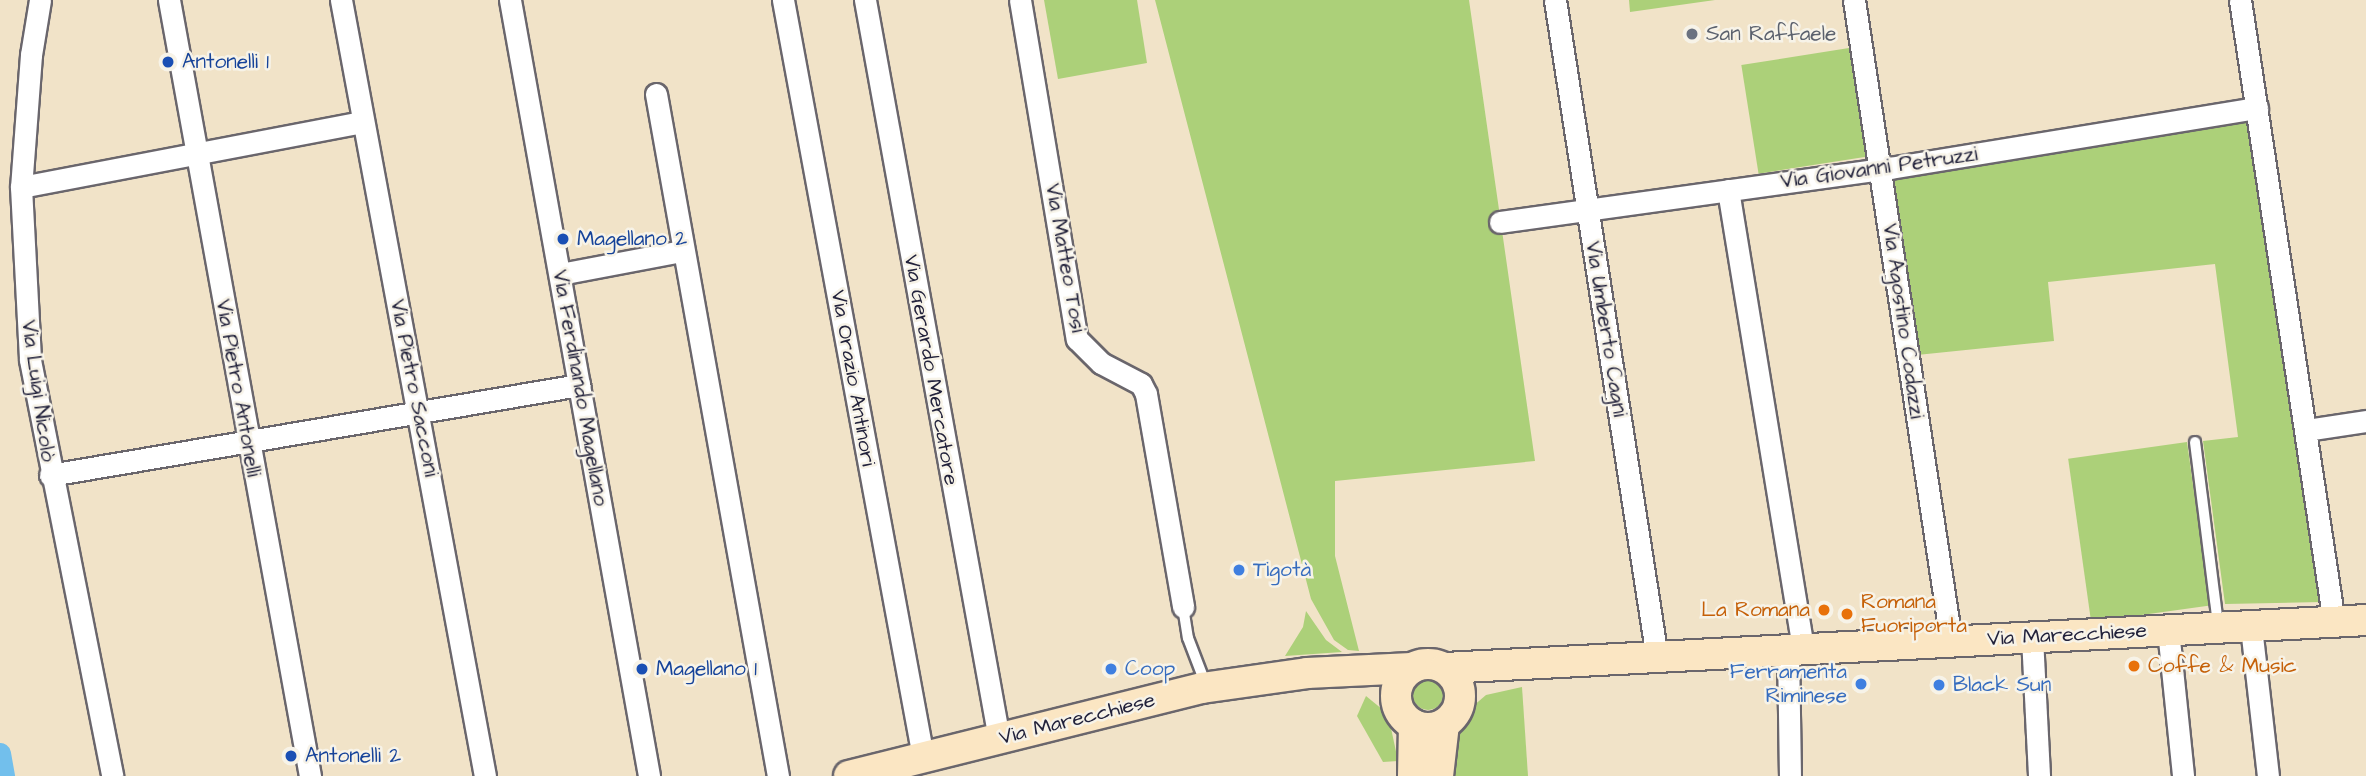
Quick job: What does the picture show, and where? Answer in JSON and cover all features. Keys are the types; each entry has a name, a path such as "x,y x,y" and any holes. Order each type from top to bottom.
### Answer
{"street":[{"name":"Via Luigi Nicolò","path":"40,0 31,55 21,187 30,360 50,475 112,776"},
{"name":"Via Pietro Antonelli","path":"169,0 199,156 247,443 310,776"},
{"name":"Via Pietro Sacconi","path":"341,0 485,776"},
{"name":"Via Ferdinando Magellano","path":"510,0 649,776"},
{"name":"Via Orazio Antinori","path":"783,0 923,757"},
{"name":"Via Gerardo Mercatore","path":"865,0 999,739"},
{"name":"Via Matteo Tosi","path":"1020,0 1077,339 1101,363 1140,384 1146,394 1183,607"},
{"name":"Via Umberto Cagni","path":"1555,0 1657,657"},
{"name":"Via Agostino Codazzi","path":"1854,0 1951,641"},
{"path":"2240,0 2334,622"},
{"path":"656,94 778,776"},
{"name":"Via Giovanni Petruzzi","path":"1500,222 1880,169 2257,108"},
{"path":"21,187 199,156 363,122"},
{"path":"1728,190 1796,649 1790,776"},
{"path":"560,274 682,251"},
{"path":"50,475 579,385"},
{"path":"2305,430 2366,421"},
{"name":"Via Marecchiese","path":"1445,668 2366,621"},
{"path":"2251,627 2268,776"},
{"name":"Via Marecchiese","path":"2168,630 2183,776"},
{"path":"2032,638 2039,776"},
{"path":"1429,663 1445,668 1456,679 1460,698 1455,712 1444,724 1431,728 1414,725 1401,713 1395,695 1401,678 1412,668 1429,663"},
{"name":"Via Marecchiese","path":"1460,698 1482,685 1548,664"},
{"name":"Via Marecchiese","path":"849,776 1207,687 1307,673 1412,668"},
{"name":"Via Marecchiese","path":"1307,673 1395,695"},
{"path":"1438,776 1444,724"},
{"path":"1413,776 1414,725"}],"lane":[{"path":"2195,442 2218,628"},
{"path":"1183,607 1188,638 1207,687"}],"green space":[{"path":"1044,0 1137,0 1147,63 1058,79"},
{"path":"1155,0 1469,0 1535,461 1335,481 1335,556 1359,651 1348,650 1334,640 1311,599"},
{"path":"1629,0 1715,0 1630,12"},
{"path":"1849,48 1866,157 1759,174 1741,65"},
{"path":"2248,116 2321,602 2225,604 2203,441 2238,437 2215,264 2048,282 2054,341 1917,355 1892,174"},
{"path":"2187,442 2210,605 2091,622 2068,459"},
{"path":"1306,611 1326,640 1342,652 1285,656 1303,627"},
{"path":"1428,680 1438,685 1443,695 1438,705 1428,710 1418,705 1413,695 1418,685"},
{"path":"1522,687 1528,776 1450,776 1454,737 1465,713 1486,695"},
{"path":"1366,696 1388,714 1398,761 1383,762 1357,716"}],"waterway":[{"path":"0,753 4,776"}],"place":[{"name":"San Raffaele","path":"1692,34"},
{"name":"Antonelli 1","path":"168,62"},
{"name":"Magellano 2","path":"563,239"},
{"name":"Tigotà","path":"1239,570"},
{"name":"La Romana","path":"1824,610"},
{"name":"Romana Fuoriporta","path":"1847,614"},
{"name":"Coffe & Music","path":"2134,666"},
{"name":"Magellano 1","path":"642,669"},
{"name":"Coop","path":"1111,669"},
{"name":"Ferramenta Riminese","path":"1861,684"},
{"name":"Black Sun","path":"1939,685"},
{"name":"Antonelli 2","path":"291,756"}]}
